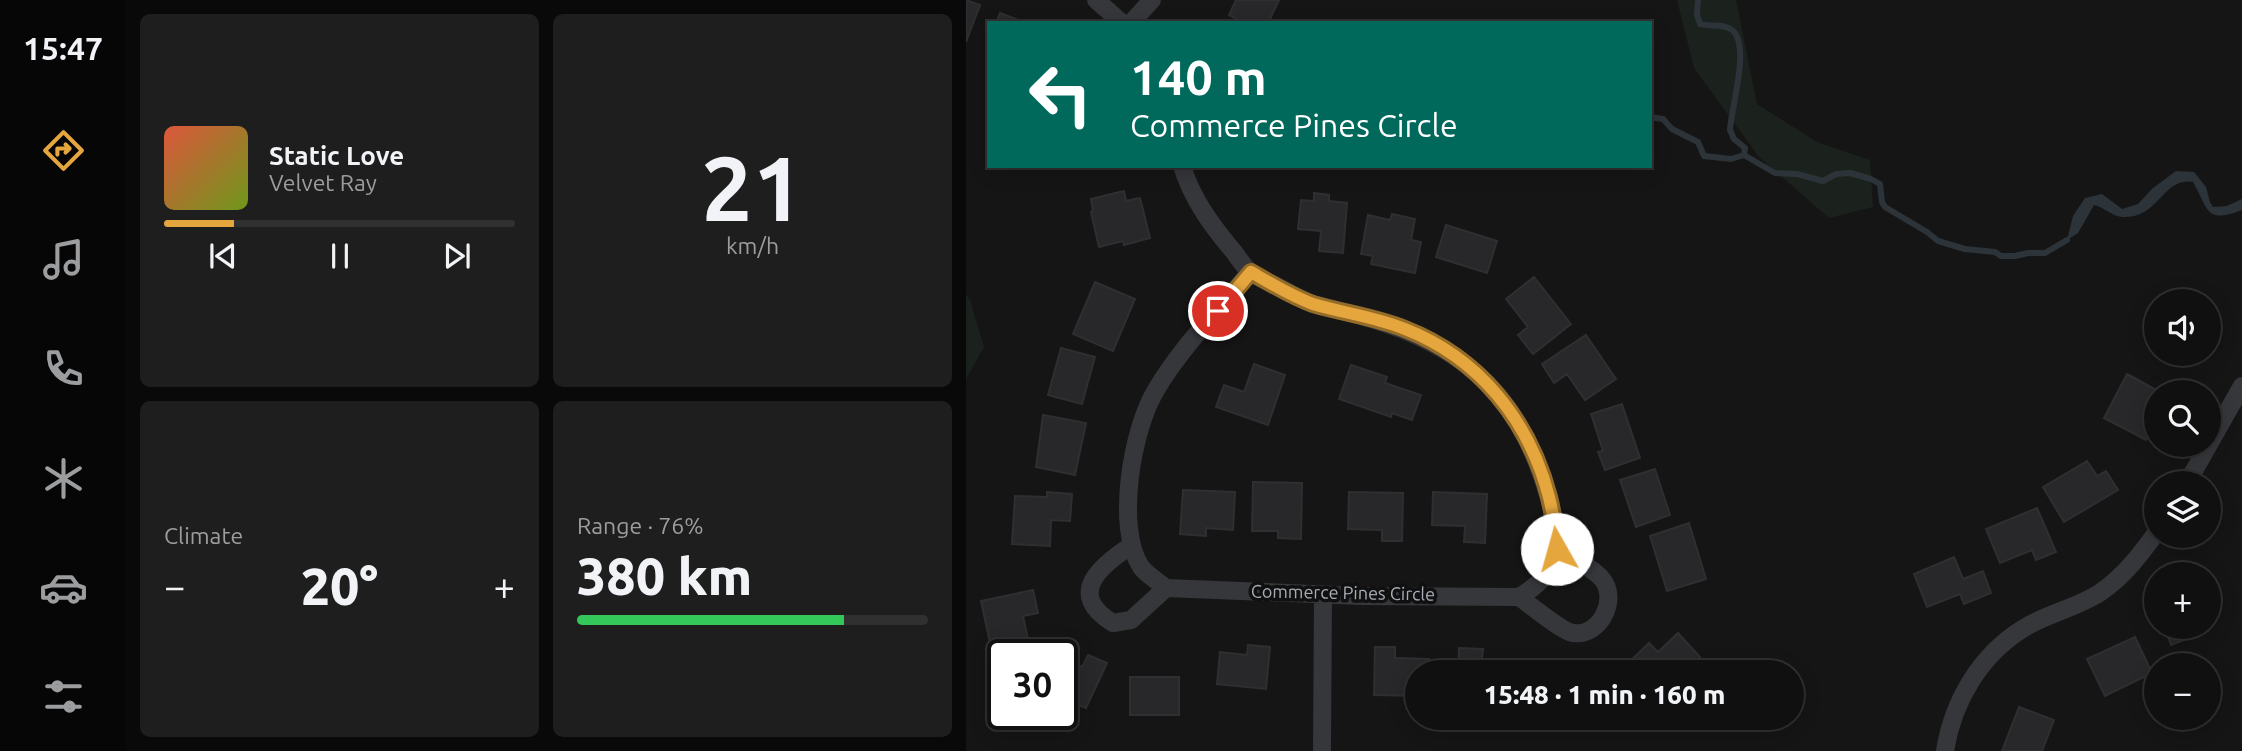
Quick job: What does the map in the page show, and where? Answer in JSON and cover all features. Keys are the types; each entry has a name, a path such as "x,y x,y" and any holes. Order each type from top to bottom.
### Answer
{"street":[{"path":"1096,0 1120,21"},
{"path":"1133,21 1152,0"},
{"path":"1183,168 1202,210 1251,272 1312,303 1404,328 1447,349 1504,401 1534,450 1557,531 1557,549 1548,571 1541,581 1519,597 1570,633 1586,632 1601,622 1608,605 1608,587 1601,577 1557,549"},
{"path":"1132,545 1109,560 1094,575 1091,594 1098,614 1113,623 1131,620 1166,588 1142,568 1132,545 1128,498 1139,430 1154,393 1169,370 1251,272"},
{"path":"2194,471 2242,386"},
{"path":"1945,751 1969,682 1997,648 2024,628 2078,605 2102,591 2135,562 2145,548"},
{"name":"Commerce Pines Circle","path":"1166,588 1324,595 1519,597"},
{"path":"1322,751 1324,595"}],"shaded area":[{"path":"1677,0 1736,0 1757,104 1817,142 1870,160 1873,207 1829,218 1759,157 1694,68"},
{"path":"2176,171 2194,172 2206,187 2213,207 2227,206 2242,199 2242,210 2214,215 2206,207 2193,182 2183,182 2167,191 2145,212 2135,216 2119,217 2094,205 2078,233 2067,240 2073,216 2085,198 2102,194 2122,209 2138,204 2153,188"},
{"path":"966,295 970,300 984,347 966,379"}],"building":[{"path":"966,0 980,5 966,42"},
{"path":"1236,0 1279,0 1269,21 1240,21 1229,15"},
{"path":"1000,13 1021,21 997,21"},
{"path":"1124,191 1126,201 1140,198 1150,238 1124,245 1123,241 1099,247 1091,212 1091,199"},
{"path":"1314,193 1329,195 1329,201 1347,203 1343,253 1319,251 1321,231 1298,229 1301,200 1314,201"},
{"path":"1392,214 1415,219 1411,240 1421,242 1415,273 1371,264 1373,256 1361,254 1368,215 1390,220"},
{"path":"1446,225 1497,241 1487,273 1436,257"},
{"path":"1534,277 1571,324 1533,354 1518,335 1528,327 1506,299"},
{"path":"1095,282 1135,299 1113,351 1073,334"},
{"path":"1586,335 1616,379 1585,400 1567,374 1554,383 1542,364"},
{"path":"1061,348 1095,357 1082,404 1048,395"},
{"path":"1254,364 1285,375 1268,425 1216,407 1224,385 1244,392"},
{"path":"1351,365 1387,377 1385,383 1421,395 1412,420 1392,413 1391,417 1339,399"},
{"path":"2127,374 2144,383 2144,439 2104,418"},
{"path":"1622,404 1640,458 1605,470 1598,452 1603,451 1591,414"},
{"path":"1043,415 1086,423 1075,475 1036,467"},
{"path":"2087,461 2097,476 2106,471 2118,490 2064,522 2043,487"},
{"path":"1655,469 1670,515 1636,527 1620,480"},
{"path":"1253,482 1302,483 1301,539 1278,538 1278,531 1252,531"},
{"path":"1183,490 1235,492 1233,530 1206,528 1206,536 1180,534"},
{"path":"1047,492 1072,494 1070,521 1051,520 1050,546 1012,544 1015,496 1047,497"},
{"path":"1349,492 1403,493 1402,541 1382,541 1382,530 1348,529"},
{"path":"1433,492 1487,494 1485,543 1464,542 1465,526 1432,525"},
{"path":"2037,508 2056,552 2036,560 2032,550 2000,563 1986,529"},
{"path":"1689,523 1706,579 1667,591 1650,536"},
{"path":"1954,557 1963,579 1983,571 1991,593 1964,604 1960,594 1927,607 1914,574"},
{"path":"1033,590 1038,613 1023,616 1028,639 989,639 981,601"},
{"path":"1678,633 1700,657 1697,660 1631,660 1649,643 1658,652"},
{"path":"2135,637 2144,656 2144,677 2105,696 2087,659"},
{"path":"2169,639 2187,639 2171,645"},
{"path":"1248,645 1270,647 1266,689 1217,684 1220,652 1247,655"},
{"path":"1375,647 1395,647 1395,658 1429,659 1405,660 1405,696 1374,695"},
{"path":"1459,648 1483,649 1482,659 1503,660 1458,660"},
{"path":"1088,655 1107,663 1086,708 1078,705 1078,665 1082,667"},
{"path":"1130,677 1179,677 1179,715 1130,715"},
{"path":"2019,707 2054,720 2042,751 2002,751"}],"waterway":[{"path":"1698,0 1697,15 1700,24 1729,28 1737,38 1740,62 1730,130 1734,139 1745,148 1744,155"},
{"path":"1652,117 1663,119 1672,129 1698,142 1704,156 1731,159 1744,155 1775,173 1797,174 1823,181 1836,174 1850,173 1871,179 1880,184 1885,207 1938,241 1965,249 2015,256 2045,253 2067,240"}],"route":[{"path":"1218,311 1251,272 1303,300 1404,328 1447,349 1504,401 1519,422 1534,450 1544,480 1557,531 1557,549"}]}
